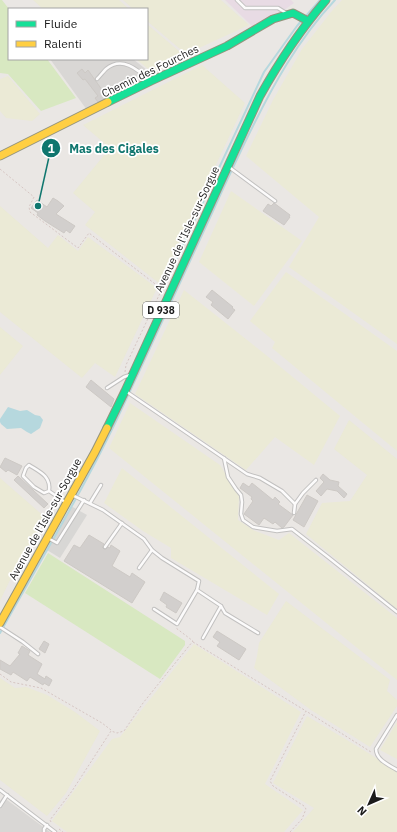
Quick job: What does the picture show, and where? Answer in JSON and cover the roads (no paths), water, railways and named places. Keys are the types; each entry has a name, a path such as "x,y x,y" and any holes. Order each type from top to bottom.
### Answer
{"main road":[{"name":"Avenue de l'Isle-sur-Sorgue","path":"0,623 95,452 254,109 268,82 287,50 308,21 326,0"},
{"path":"288,14 293,13 308,21"},
{"name":"Chemin des Fourches","path":"0,156 228,46 273,19 288,14"}],"lane":[{"path":"237,0 245,8 278,8 288,14"},
{"path":"97,79 106,69 121,63 141,72 151,82"},
{"path":"228,166 275,201"},
{"path":"107,388 124,376 132,375"},
{"path":"125,390 246,474 260,478 282,491 295,504"},
{"path":"224,458 228,476 241,495 241,514 243,520 253,527 277,531 292,529 397,612"},
{"path":"29,465 42,473 48,479 50,485 49,491 44,493 34,487 23,476 29,465"},
{"path":"294,513 295,504 303,493 316,480"},
{"path":"90,503 101,485"},
{"path":"49,491 67,503"},
{"path":"72,495 103,510 144,539 152,550 162,558 199,581 197,590 177,624 154,609"},
{"path":"48,538 57,543 84,500"},
{"path":"105,547 122,523"},
{"path":"139,568 152,550"},
{"path":"197,590 221,606 225,613 258,633"},
{"path":"203,638 221,606"},
{"path":"0,627 38,654"},
{"path":"397,714 376,749 378,758 397,770"},
{"path":"0,790 55,832"},
{"path":"0,806 7,795"},
{"path":"44,832 44,829 47,826"}],"water":[{"path":"8,407 20,411 27,410 40,416 43,420 40,428 31,434 21,428 7,429 1,424 0,419"}],"waterway":[{"path":"305,17 320,0"},
{"path":"0,633 80,491 110,433 230,174 276,82 309,31 335,0"},
{"path":"165,283 264,72 302,20"}],"place":[{"name":"Mas des Cigales","path":"38,206"}]}
